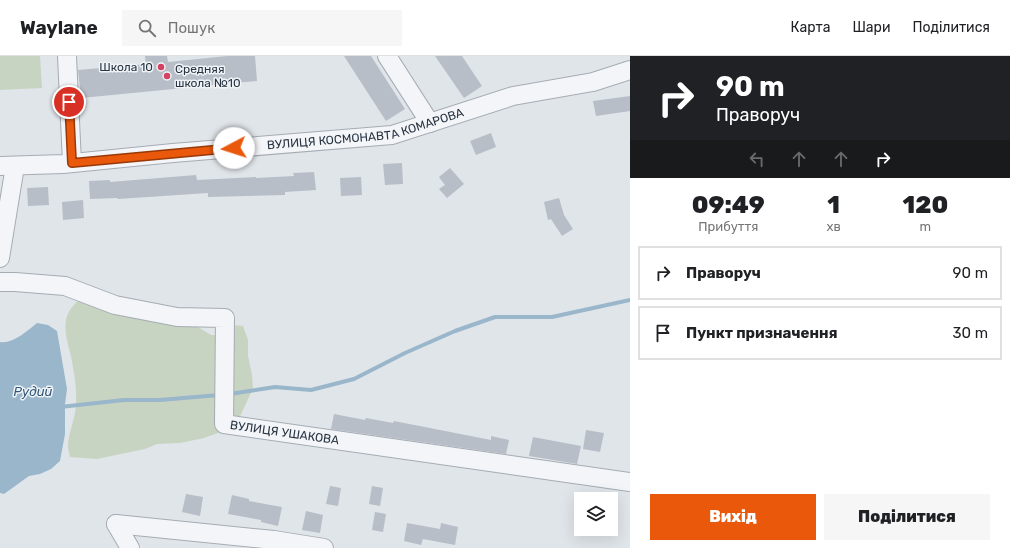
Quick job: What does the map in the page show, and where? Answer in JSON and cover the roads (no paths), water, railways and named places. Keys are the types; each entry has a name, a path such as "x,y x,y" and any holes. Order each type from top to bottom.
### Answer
{"street":[{"path":"67,56 72,163"},
{"path":"387,56 430,123"},
{"name":"ВУЛИЦЯ КОСМОНАВТА КОМАРОВА","path":"8,166 72,163 392,135 513,96 593,82 630,70"},
{"path":"0,258 8,166"},
{"name":"ВУЛИЦЯ УШАКОВА","path":"0,282 65,286 115,305 177,317 225,318 224,424 630,482"},
{"path":"130,548 116,524 274,540 324,548"}],"water":[{"name":"Рудий","path":"37,323 48,325 57,331 67,389 65,404 65,434 60,461 51,469 40,474 29,476 4,494 0,493 0,342 15,339"}],"waterway":[{"path":"230,394 275,387 311,390 354,379 405,353 455,331 495,317 552,317 630,300"},
{"path":"60,407 124,400 160,400 219,395"}],"place":[{"name":"Школа 10","path":"161,67"},
{"name":"Средняя школа №10","path":"167,76"}]}
